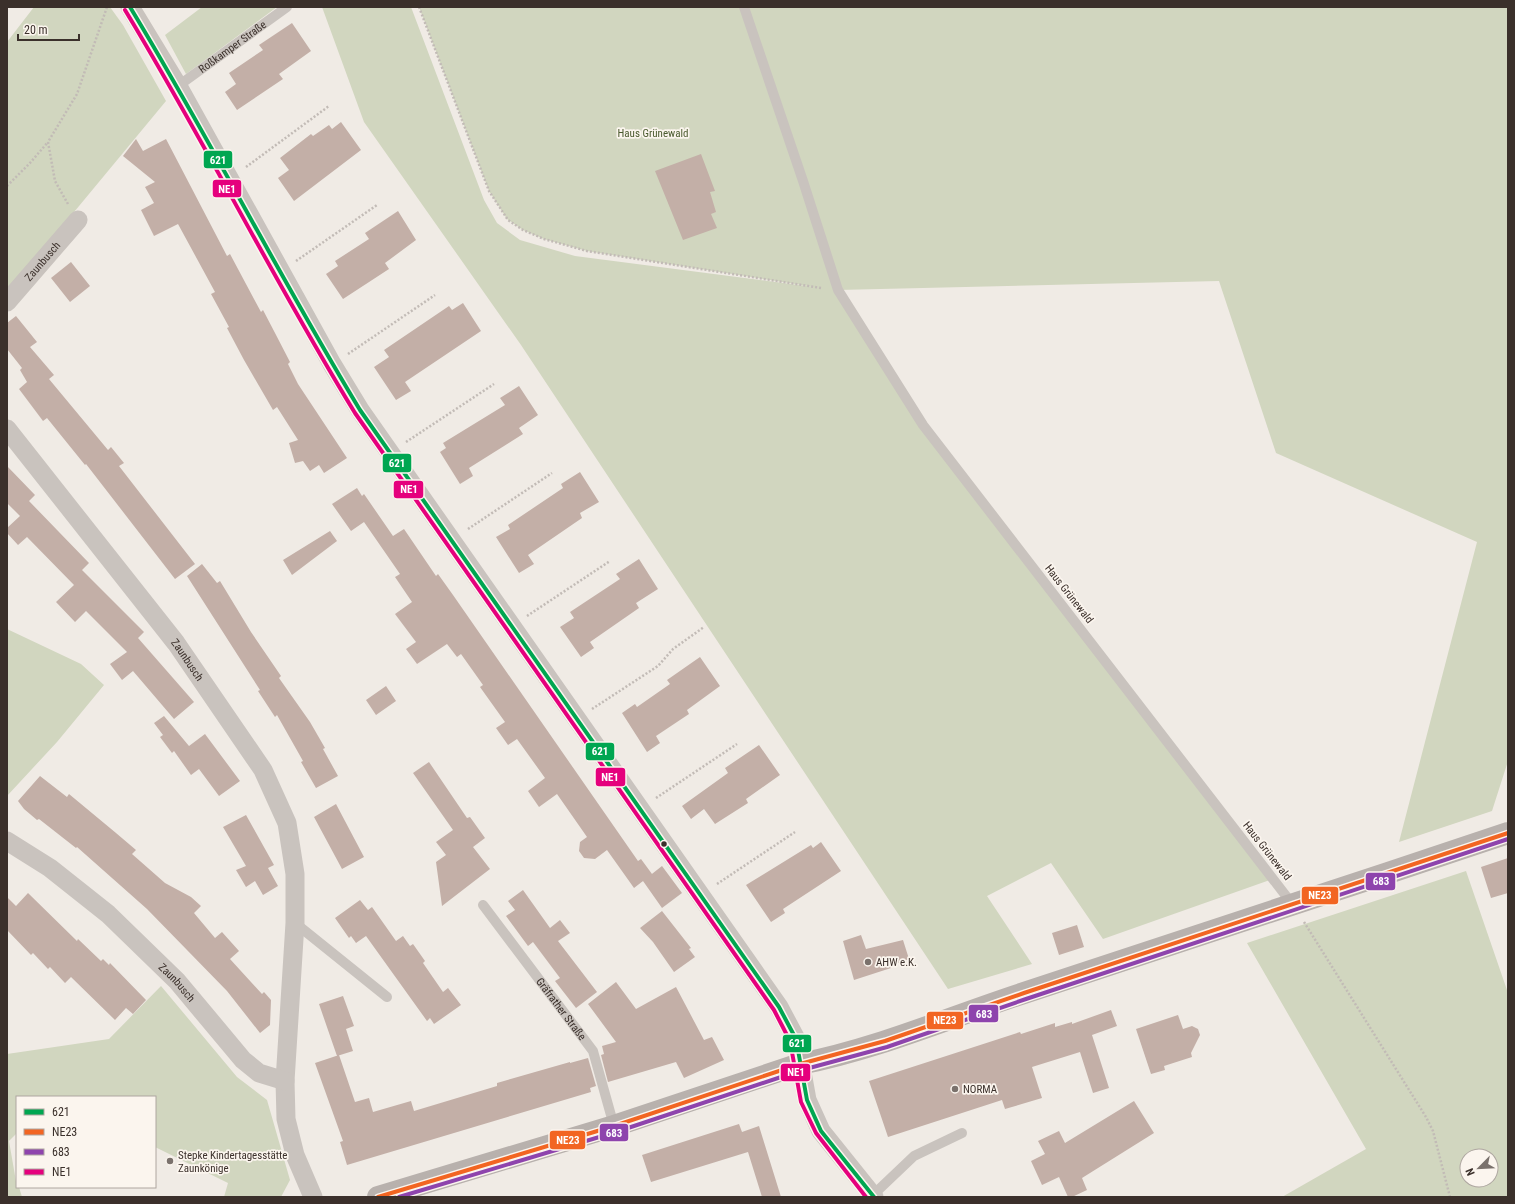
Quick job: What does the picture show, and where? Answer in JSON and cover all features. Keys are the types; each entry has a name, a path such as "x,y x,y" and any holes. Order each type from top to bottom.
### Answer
{"main road":[{"path":"378,1197 614,1126 800,1064 832,1058 891,1039 1508,833"}],"street":[{"path":"130,7 178,86 332,364 389,453 701,895 789,1023 796,1038 807,1100 821,1131 874,1196"},
{"name":"Zaunbusch","path":"7,302 78,220"},
{"name":"Zaunbusch","path":"7,429 176,643 263,770 287,823 295,874 295,923 285,1081 286,1119 295,1155 313,1197"},
{"name":"Zaunbusch","path":"7,841 50,868 108,914 177,981 243,1060 259,1073 285,1081"}],"lane":[{"name":"Roßkamper Straße","path":"178,86 287,7"},
{"name":"Haus Grünewald","path":"744,7 838,290 923,425 1293,905"},
{"name":"Gräfrather Straße","path":"483,905 593,1051 614,1126"},
{"path":"295,923 387,997"},
{"path":"874,1196 914,1156 962,1133"}],"path":[{"path":"7,186 48,142 77,94 107,7"},
{"path":"419,7 489,191 508,220 523,230 544,239 587,251 838,290"},
{"path":"230,178 330,106"},
{"path":"48,142 55,181 78,220"},
{"path":"281,271 377,205"},
{"path":"332,364 435,295"},
{"path":"389,453 494,384"},
{"path":"451,540 552,473"},
{"path":"512,627 610,561"},
{"path":"577,720 658,666 673,649 704,627"},
{"path":"640,809 736,744"},
{"path":"701,895 795,832"},
{"path":"1293,905 1426,1117 1433,1131 1450,1197"}],"green space":[{"path":"34,7 110,7 123,25 166,101 7,293 7,42"},
{"path":"202,7 277,7 186,74 165,35"},
{"path":"322,7 411,7 484,200 497,223 520,240 575,256 814,287 587,251 544,239 523,230 507,219 489,191 419,7 1508,7 1508,761 1492,811 1399,842 1477,542 1276,453 1219,281 838,290 923,425 1273,879 1103,939 1051,863 987,896 1032,964 948,989 521,345 364,122"},
{"path":"7,629 81,664 104,685 57,742 7,796"},
{"path":"1466,871 1508,993 1508,1197 1282,1197 1366,1149 1247,943"},
{"path":"161,986 237,1077 267,1100 290,1180 281,1197 224,1197 228,1183 156,1147 156,1096 16,1096 16,1134 9,1141 16,1188 19,1188 22,1197 7,1197 7,1054 109,1039"}],"building":[{"path":"292,23 311,51 279,74 283,79 237,110 225,92 236,84 229,73 263,50 259,45"},
{"path":"341,122 361,150 294,201 278,178 289,170 280,158 311,134 313,136 329,125 332,129"},
{"path":"136,139 143,151 166,139 227,256 230,254 261,312 263,310 290,362 288,364 298,384 347,458 324,473 319,465 310,471 303,461 295,463 289,443 298,440 277,407 273,410 244,360 227,328 229,327 211,294 215,292 178,224 154,236 141,210 154,203 145,187 155,182 123,156"},
{"path":"701,154 715,191 710,192 716,212 711,214 717,228 683,240 655,171"},
{"path":"398,211 416,240 385,263 389,269 343,299 326,274 338,266 335,261 369,239 365,233"},
{"path":"71,262 90,286 70,302 51,278"},
{"path":"463,303 481,331 405,382 411,391 396,400 374,367 389,357 384,350 449,306 452,310"},
{"path":"16,316 37,342 30,347 54,375 49,379 108,450 111,447 124,463 119,466 195,564 175,579 86,464 85,465 47,418 43,421 19,389 27,382 20,370 22,368 7,349 7,323"},
{"path":"519,386 538,415 519,428 523,434 469,468 473,476 460,484 440,452 446,448 443,443 505,405 500,398"},
{"path":"7,466 35,495 29,501 89,563 82,570 144,632 138,638 194,702 174,719 133,671 122,680 110,664 127,652 86,611 75,622 56,602 74,585 27,537 18,545 7,533 7,528 20,516 7,503"},
{"path":"580,472 599,502 580,513 582,518 528,555 534,564 519,573 496,537 510,529 508,525 563,488 561,484"},
{"path":"357,488 362,496 364,494 393,536 404,529 436,576 438,574 453,595 638,861 641,859 652,874 634,888 607,850 595,859 584,858 579,851 580,842 587,837 557,794 539,807 528,791 545,778 517,739 508,745 496,728 505,722 480,687 483,685 461,654 457,657 447,644 417,664 406,649 416,642 395,614 412,602 395,577 400,574 364,522 351,531 332,504"},
{"path":"330,531 337,541 292,575 283,560"},
{"path":"639,559 658,589 636,603 639,608 590,642 594,648 581,657 560,627 574,618 570,612 620,579 616,574"},
{"path":"202,564 217,583 220,581 251,632 281,676 279,678 310,722 325,748 323,749 338,776 316,788 301,762 303,761 277,715 275,717 258,691 260,690 187,576"},
{"path":"700,657 720,686 687,710 689,714 656,736 660,743 647,752 622,713 635,704 637,707 670,684 667,680"},
{"path":"386,686 396,701 376,715 366,700"},
{"path":"164,716 189,746 205,734 240,781 219,796 199,769 191,775 174,751 172,753 160,737 163,735 154,723"},
{"path":"759,745 780,775 746,799 748,803 715,824 704,809 691,819 682,806 728,773 725,768"},
{"path":"429,762 467,818 470,817 485,838 473,847 490,869 442,906 436,862 446,855 436,842 453,830 413,773"},
{"path":"40,776 67,797 69,794 136,850 132,854 165,883 191,897 201,906 194,913 215,938 222,932 239,951 230,959 262,994 264,992 271,1000 270,1025 260,1033 227,991 147,909 77,847 76,848 24,809 18,801"},
{"path":"336,804 364,857 342,869 314,817"},
{"path":"246,815 274,865 268,868 278,886 263,895 255,881 246,887 236,870 246,866 223,827"},
{"path":"821,842 841,871 783,909 785,913 771,922 746,885 811,845 813,848"},
{"path":"1508,858 1508,893 1491,898 1481,867"},
{"path":"662,866 682,893 662,908 643,881"},
{"path":"523,890 550,928 560,920 570,933 558,941 597,992 576,1008 555,981 560,978 533,942 528,946 506,916 515,910 508,901"},
{"path":"28,893 77,941 78,939 101,961 103,959 109,965 110,963 146,1000 133,1014 126,1008 115,1020 71,977 65,983 50,967 48,969 33,953 31,955 7,930 7,897 16,906"},
{"path":"360,900 368,910 372,907 396,941 403,936 410,946 413,944 425,961 423,963 443,992 448,988 461,1005 434,1024 430,1018 427,1021 366,936 356,943 351,936 349,938 335,918"},
{"path":"662,911 691,948 689,949 695,957 674,972 653,942 640,928"},
{"path":"1077,925 1084,947 1059,955 1052,933"},
{"path":"861,935 866,949 903,940 909,959 890,966 891,968 854,980 843,941"},
{"path":"616,982 636,1009 676,987 704,1040 712,1037 724,1060 684,1078 676,1062 608,1082 601,1055 604,1054 602,1046 616,1042 588,1004"},
{"path":"343,996 354,1026 346,1029 353,1051 337,1056 319,1004"},
{"name":"NORMA","path":"1111,1010 1117,1026 1092,1035 1109,1088 1093,1093 1080,1052 1032,1067 1042,1098 1005,1109 1002,1100 888,1137 869,1081 1020,1032 1021,1034 1055,1023 1055,1027 1072,1022 1072,1024"},
{"path":"1178,1015 1183,1029 1192,1026 1198,1029 1200,1035 1191,1053 1192,1057 1164,1066 1165,1070 1151,1074 1136,1029"},
{"path":"339,1055 355,1102 369,1098 373,1112 411,1101 414,1111 497,1086 497,1083 588,1058 596,1086 590,1088 591,1092 347,1165 340,1142 343,1141 315,1063"},
{"path":"1134,1101 1154,1133 1082,1178 1087,1190 1072,1197 1068,1197 1059,1177 1042,1185 1031,1161 1045,1154 1038,1141 1059,1131 1065,1143"},
{"path":"739,1124 742,1132 759,1126 781,1197 762,1197 748,1152 651,1182 642,1155"}],"transit line":[{"name":"621","path":"130,7 160,57 330,360 360,410 779,1007 796,1039 807,1100 821,1131 874,1197"},
{"name":"NE1","path":"125,10 155,60 296,313 355,413 774,1010 790,1041 801,1102 816,1133 866,1197"},
{"name":"NE23","path":"378,1197 614,1126 800,1064 885,1041 1024,993 1508,833"},
{"name":"683","path":"399,1197 616,1132 802,1070 887,1047 1026,999 1508,839"}],"place":[{"name":"AHW e.K.","path":"868,962"},
{"name":"NORMA","path":"955,1089"},
{"name":"Stepke Kindertagesstätte Zaunkönige","path":"170,1161"}]}
